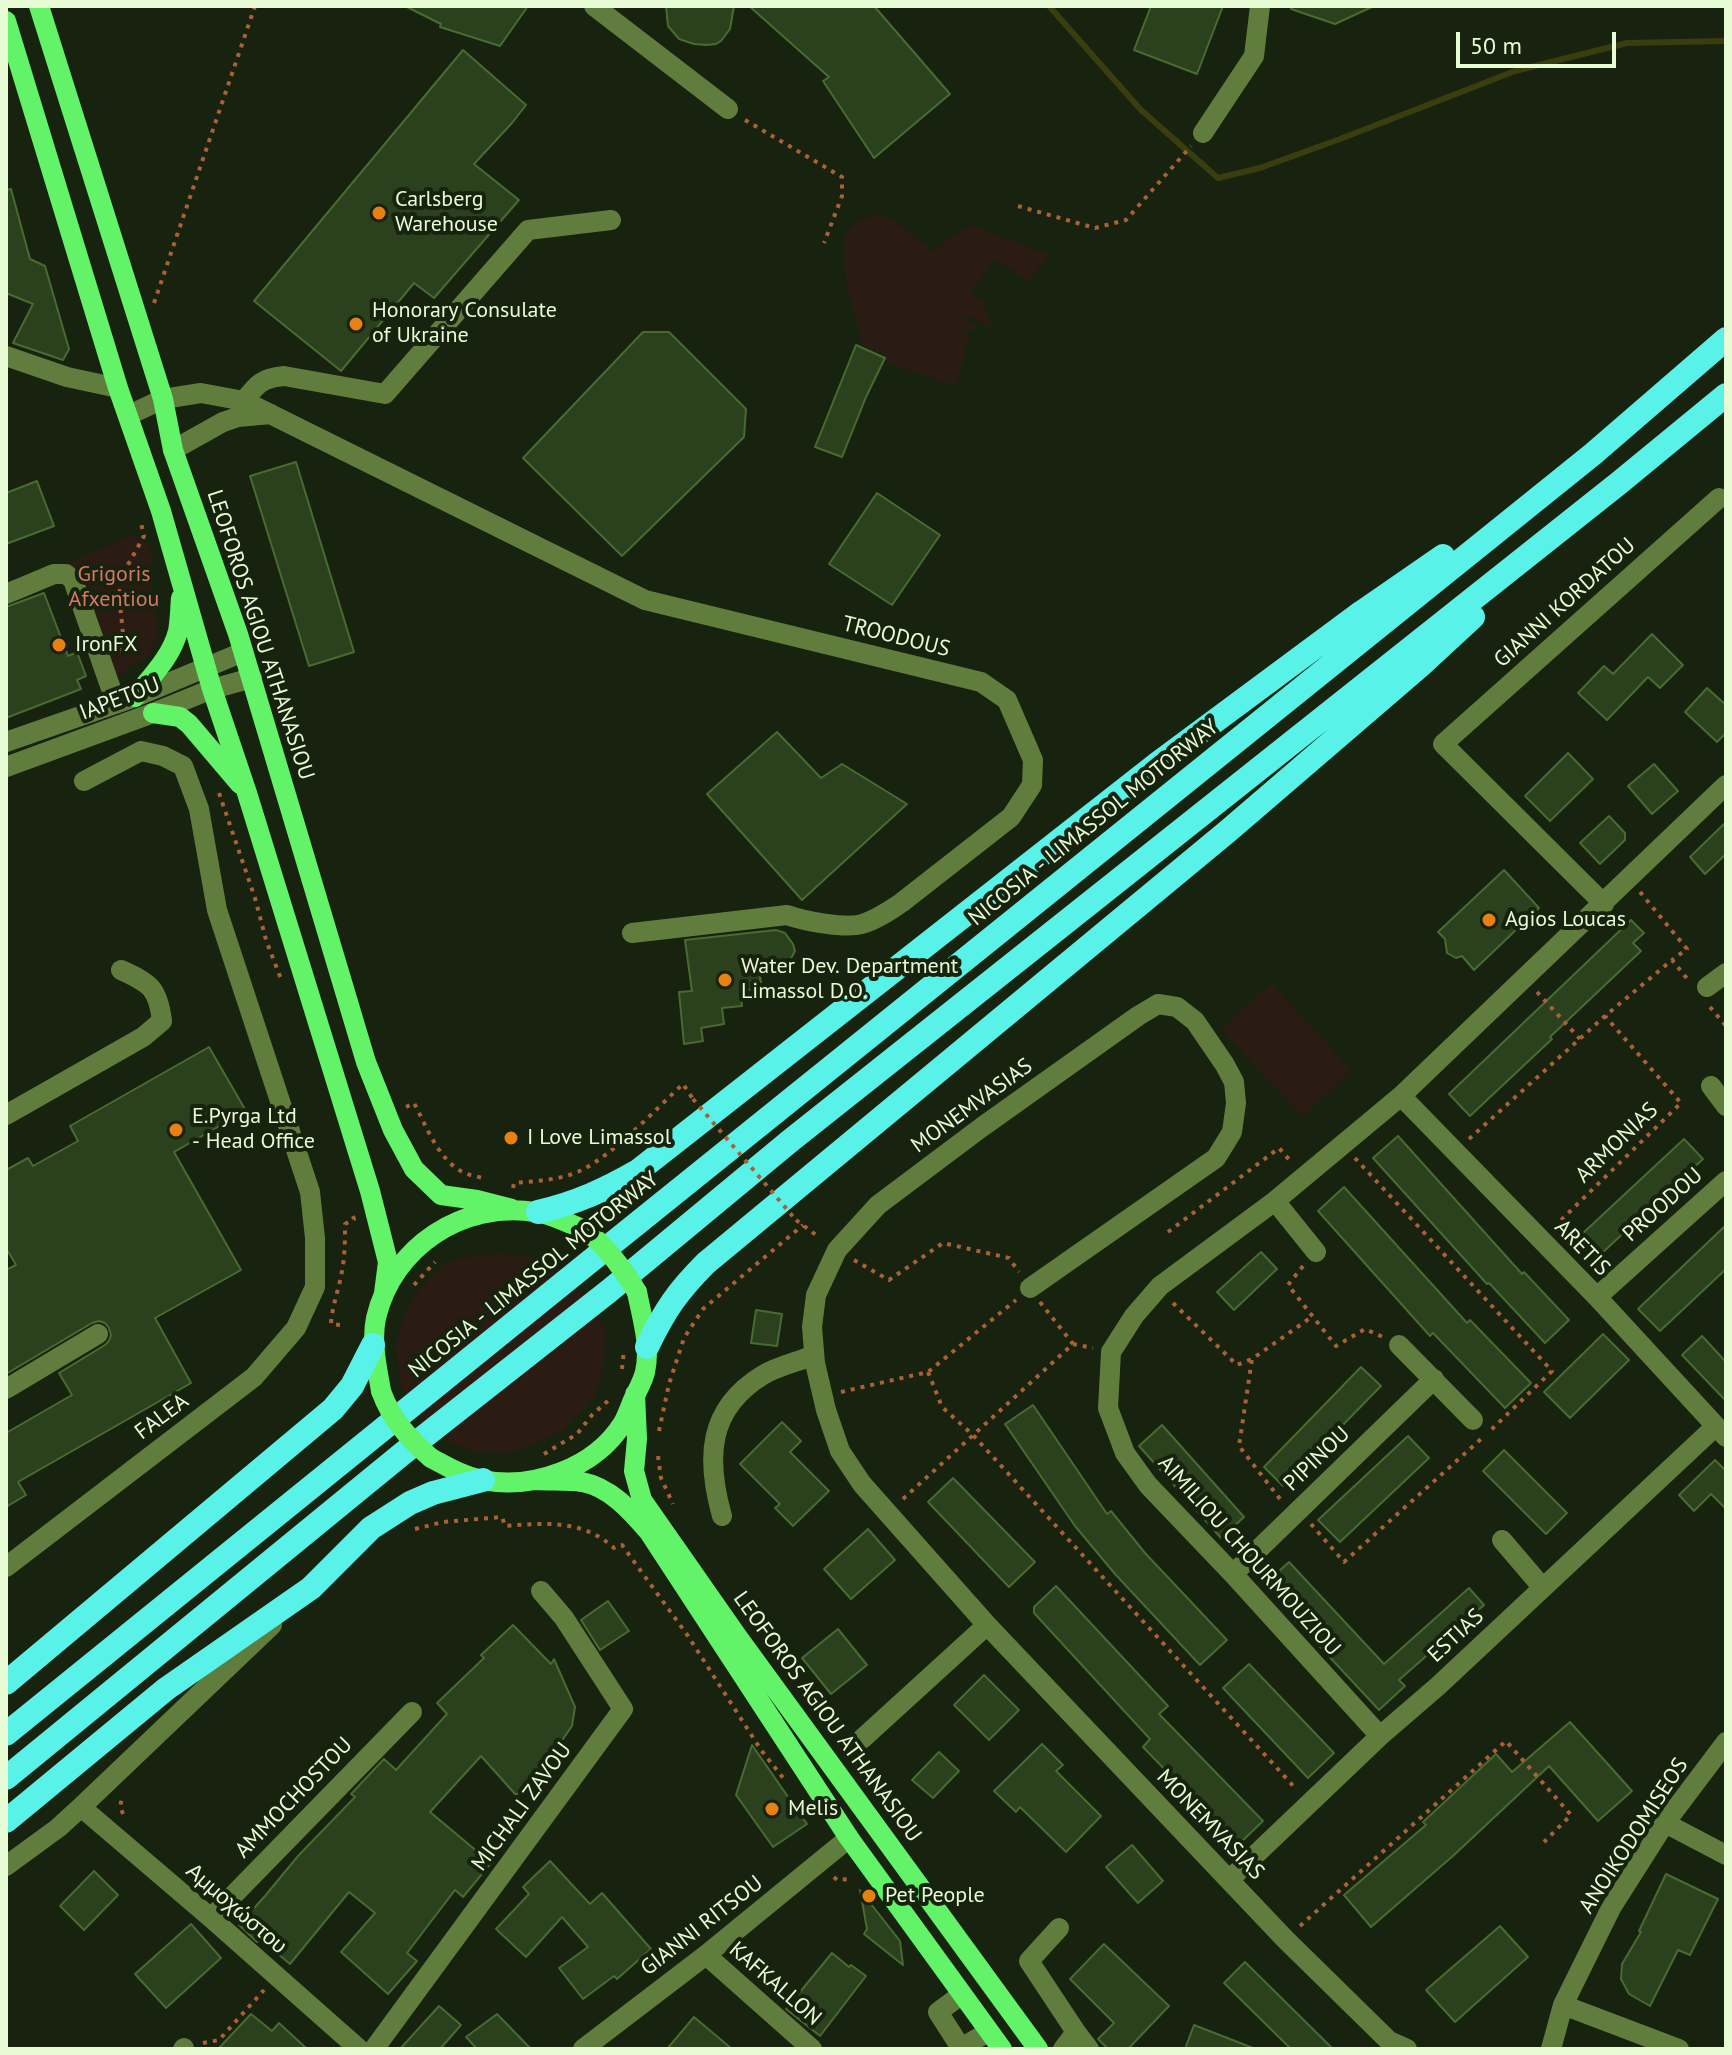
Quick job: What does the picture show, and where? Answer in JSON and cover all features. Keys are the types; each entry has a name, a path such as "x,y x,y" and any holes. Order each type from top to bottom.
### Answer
{"highway":[{"name":"NICOSIA - LIMASSOL MOTORWAY","path":"6,1734 1593,454 1726,339"},
{"path":"6,1778 790,1141 1726,395"},
{"path":"538,1212 603,1191 638,1171 1157,764 1362,612 1593,454"},
{"path":"636,1345 706,1263 1228,831 1420,666 1619,483"},
{"path":"6,1683 333,1409 352,1386 373,1345"},
{"path":"6,1821 166,1689 311,1588 371,1528 410,1503 433,1493 483,1480"}],"main road":[{"name":"LEOFOROS AGIOU ATHANASIOU","path":"39,6 163,399 173,450 252,678 366,1062 393,1130 414,1169 441,1195 511,1201"},
{"path":"6,21 118,388 161,511 212,689 370,1191 388,1262 373,1345 381,1391 396,1421 431,1458 457,1472 483,1480 509,1483 536,1480 586,1460 607,1443 624,1422 645,1373 636,1345 637,1292 625,1271 587,1231 511,1201 459,1219 435,1232 397,1269 384,1293"},
{"path":"126,700 165,659 178,633 182,588"},
{"path":"153,713 180,717 189,724 247,793"},
{"name":"LEOFOROS AGIOU ATHANASIOU","path":"635,1394 637,1439 634,1471 642,1500 737,1636 1038,2049"},
{"name":"LEOFOROS AGIOU ATHANASIOU","path":"536,1480 584,1482 607,1492 628,1508 649,1532 849,1838 1002,2049"}],"street":[{"path":"594,6 728,109"},
{"path":"1203,133 1254,56 1260,6"},
{"path":"244,401 257,384 270,377 284,376 385,394 528,230 611,220"},
{"path":"6,356 67,377 118,388"},
{"name":"TROODOUS","path":"129,415 163,399 201,393 244,401 645,600 981,682 1007,700 1033,760 1032,785 1011,817 884,914 859,925 803,920 787,915 632,933"},
{"path":"173,450 223,422 238,417 271,414"},
{"name":"GIANNI KORDATOU","path":"1604,904 1443,744 1719,498"},
{"path":"6,594 54,574 66,574 73,580 126,700"},
{"name":"IAPETOU","path":"6,742 126,700 243,652"},
{"name":"IAPETOU","path":"6,767 212,689 252,678"},
{"name":"FALEA","path":"6,1567 254,1377 296,1328 315,1287 315,1238 310,1192 217,910 199,809 183,766 163,756 141,751 84,781"},
{"name":"AIMILIOU CHOURMOUZIOU","path":"1380,1736 1148,1485 1125,1453 1108,1408 1111,1352 1134,1316 1158,1289 1275,1201 1401,1096 1726,785"},
{"path":"6,1115 143,1037 162,1021 160,1000 144,980 121,970"},
{"path":"1707,987 1726,973"},
{"name":"MONEMVASIAS","path":"1030,1288 1216,1158 1232,1132 1236,1103 1234,1082 1195,1021 1177,1007 1158,1004 1138,1016 878,1205 837,1250 816,1295 812,1327 814,1355 840,1451 862,1484 987,1625 1285,1939 1392,2046"},
{"path":"1711,1086 1726,1106"},
{"name":"ARETIS","path":"1401,1096 1597,1297 1721,1431"},
{"name":"PROODOU","path":"1597,1297 1726,1181"},
{"path":"1275,1201 1316,1252"},
{"path":"6,1389 98,1334"},
{"path":"1399,1345 1478,1429"},
{"path":"722,1516 716,1495 713,1462 716,1428 733,1399 764,1375 814,1355"},
{"name":"PIPINOU","path":"1233,1574 1434,1379"},
{"name":"ESTIAS","path":"1229,1880 1380,1736 1721,1431"},
{"path":"1502,1540 1543,1588"},
{"path":"6,1866 58,1828 311,1588"},
{"name":"MICHALI ZAVOU","path":"374,2049 623,1709 564,1618 541,1591"},
{"path":"862,1739 987,1625"},
{"name":"AMMOCHOSTOU","path":"211,1918 412,1712"},
{"name":"ANOIKODOMISEOS","path":"1551,2049 1563,2005 1611,1908 1665,1823 1726,1742"},
{"name":"Αμμοχώστου","path":"81,1807 359,2049"},
{"path":"1665,1823 1726,1855"},
{"name":"GIANNI RITSOU","path":"583,2049 706,1955 849,1838"},
{"path":"1059,1928 1029,1961 1069,2041 1089,2049"},
{"name":"KAFKALLON","path":"706,1955 812,2049"},
{"path":"961,1995 938,2012 961,2048 988,2032"},
{"path":"1563,2005 1679,2049"}],"path":[{"path":"148,301 151,312 255,6"},
{"path":"728,109 842,177 842,196 824,243"},
{"path":"1018,206 1095,228 1126,220 1203,133"},
{"path":"1455,1152 1605,1016 1687,949 1629,878"},
{"path":"1525,978 1580,1039"},
{"path":"1714,1011 1726,1026"},
{"name":"ARMONIAS","path":"1541,1240 1681,1103 1605,1016"},
{"path":"511,1201 514,1183 551,1180 582,1170 611,1150 683,1084 796,1220 837,1250 889,1280 943,1243 1009,1258 1030,1288 928,1372 823,1396"},
{"path":"399,1097 404,1109 414,1103 442,1154 465,1173"},
{"path":"1252,1359 1239,1446 1296,1513 1344,1562 1478,1429 1552,1371 1342,1145"},
{"path":"1168,1232 1279,1148 1305,1176"},
{"path":"340,1325 331,1324 346,1245 345,1224"},
{"path":"658,1431 684,1338 703,1309 803,1225"},
{"path":"1316,1252 1288,1285 1336,1346 1365,1329 1399,1345"},
{"path":"413,1286 437,1260"},
{"path":"1158,1289 1237,1365 1252,1359 1313,1316"},
{"path":"1053,1319 1073,1344 1111,1352"},
{"path":"887,1513 1073,1344"},
{"path":"620,1377 636,1345"},
{"path":"928,1372 942,1407 973,1435 1309,1803"},
{"path":"539,1457 577,1434 612,1397"},
{"path":"406,1532 443,1522 502,1517 505,1526 542,1520 570,1525 605,1540 614,1548 622,1545 688,1636 761,1750 788,1783"},
{"path":"1285,1939 1506,1741 1571,1815 1544,1842"},
{"path":"123,1794 120,1806 123,1816"},
{"path":"821,1861 837,1880 849,1878 858,1882"},
{"path":"184,2048 219,2040 277,1977"}],"green space":[{"path":"873,215 890,218 933,251 970,225 1050,255 1027,281 995,258 970,293 984,301 991,328 968,315 965,319 976,327 973,332 959,327 970,337 956,386 888,363 884,354 863,346 845,272 844,243 852,227"},
{"name":"Grigoris Afxentiou","path":"133,534 151,547 152,595 159,634 148,655 122,673 104,680 66,565"},
{"path":"1271,983 1352,1071 1302,1117 1221,1029"},
{"path":"499,1253 541,1258 579,1288 596,1311 606,1332 604,1364 595,1396 563,1431 510,1453 475,1452 451,1443 423,1420 401,1386 396,1347 403,1319 416,1294 444,1264"}],"building":[{"path":"405,6 528,6 500,46 440,27 441,24"},
{"path":"666,6 734,6 730,29 716,44 694,44 679,39 668,26"},
{"path":"749,6 874,6 950,94 874,158 823,81 829,77"},
{"path":"1151,6 1223,6 1197,74 1134,50"},
{"path":"1292,6 1374,6 1335,24 1291,9"},
{"name":"Carlsberg Warehouse","path":"463,50 526,105 474,164 519,200 434,298 414,283 341,371 254,301"},
{"path":"11,189 30,259 45,266 69,349 63,360 13,343 33,304 6,293 6,190"},
{"path":"643,332 669,332 746,409 744,437 622,556 523,458"},
{"path":"856,345 885,358 842,457 815,447"},
{"path":"296,462 354,652 309,666 250,476"},
{"path":"37,481 54,526 6,544 6,493"},
{"path":"877,493 940,535 892,605 829,564"},
{"path":"44,593 68,656 77,652 86,676 77,680 81,689 6,718 6,607"},
{"path":"1652,634 1683,665 1660,688 1648,677 1607,720 1578,693 1604,666 1613,674"},
{"path":"1707,688 1726,705 1726,733 1717,742 1685,712"},
{"path":"777,732 821,778 842,764 907,804 802,900 707,794"},
{"path":"1568,753 1593,779 1550,821 1525,796"},
{"path":"1654,764 1678,791 1652,814 1628,786"},
{"path":"1609,816 1625,833 1625,840 1600,864 1580,843"},
{"path":"1726,822 1726,854 1705,874 1690,857"},
{"name":"Agios Loucas","path":"1504,870 1539,908 1474,970 1462,956 1456,958 1447,953 1445,939 1438,932"},
{"path":"1631,920 1644,933 1633,943 1641,951 1470,1116 1449,1094"},
{"name":"Water Dev. Department Limassol D.O.","path":"776,930 785,933 793,944 795,951 788,964 780,969 759,972 762,988 741,991 742,1006 722,1008 724,1024 701,1028 703,1041 684,1044 679,992 692,991 685,940"},
{"path":"209,1047 246,1111 174,1152 241,1270 155,1318 191,1383 18,1482 26,1495 6,1507 6,1433 72,1395 59,1373 105,1345 111,1335 105,1323 92,1323 6,1374 6,1270 16,1265 6,1248 6,1170 28,1158 33,1166 78,1141 70,1126"},
{"path":"1398,1136 1522,1274 1524,1272 1569,1320 1545,1343 1373,1158"},
{"path":"1684,1139 1703,1159 1601,1254 1582,1234"},
{"path":"1344,1187 1467,1323 1470,1320 1531,1383 1505,1408 1433,1333 1430,1336 1318,1211"},
{"path":"1726,1225 1726,1269 1660,1331 1638,1309"},
{"path":"1261,1252 1277,1269 1234,1310 1217,1292"},
{"path":"756,1310 782,1314 777,1346 751,1343"},
{"path":"1603,1334 1629,1360 1570,1418 1544,1392"},
{"path":"1702,1336 1726,1362 1726,1401 1682,1355"},
{"path":"1361,1367 1381,1386 1283,1486 1264,1467"},
{"path":"1033,1405 1107,1514 1111,1511 1145,1553 1227,1640 1200,1665 1075,1526 1005,1424"},
{"path":"782,1422 801,1441 790,1452 829,1491 793,1526 775,1508 780,1504 740,1464"},
{"path":"1162,1425 1244,1517 1221,1538 1139,1446"},
{"path":"1408,1436 1429,1458 1340,1542 1318,1520"},
{"path":"1504,1450 1567,1513 1546,1534 1483,1471"},
{"path":"1715,1460 1726,1471 1726,1509 1711,1494 1694,1511 1679,1495"},
{"path":"953,1478 1035,1562 1009,1587 928,1502"},
{"path":"868,1529 895,1560 851,1599 824,1569"},
{"path":"1289,1562 1384,1664 1469,1588 1484,1605 1399,1680 1405,1686 1379,1710 1295,1620 1298,1617 1266,1583"},
{"path":"1056,1586 1168,1706 1159,1714 1263,1821 1238,1845 1143,1747 1150,1739 1034,1613 1034,1607"},
{"path":"608,1601 629,1631 600,1650 581,1620"},
{"path":"513,1625 551,1664 554,1659 575,1707 572,1726 547,1762 550,1765 516,1795 481,1756 430,1812 491,1863 463,1897 455,1890 407,1953 417,1961 388,1994 341,1952 375,1913 349,1892 290,1964 260,1939 257,1942 239,1925 298,1856 355,1797 351,1794 384,1759 396,1770 447,1714 437,1703"},
{"path":"838,1629 867,1665 831,1694 802,1658"},
{"path":"1249,1664 1334,1753 1308,1778 1223,1688"},
{"path":"984,1675 1019,1710 989,1740 954,1705"},
{"path":"1570,1722 1632,1791 1598,1821 1549,1766 1371,1927 1344,1895 1426,1825 1423,1822 1496,1754 1512,1772"},
{"path":"1042,1744 1063,1765 1056,1771 1101,1816 1066,1852 1020,1807 1016,1812 994,1791"},
{"name":"Melis","path":"752,1745 807,1824 773,1847 736,1795"},
{"path":"939,1752 959,1771 933,1798 912,1780"},
{"path":"1132,1845 1163,1881 1138,1903 1106,1867"},
{"path":"550,1861 590,1904 602,1893 651,1949 617,1979 614,1976 583,1999 559,1968 588,1947 562,1917 526,1957 496,1929 529,1894 523,1887"},
{"path":"94,1871 118,1895 84,1930 60,1906"},
{"path":"1666,1874 1718,1899 1690,1955 1678,1950 1650,2006 1629,1994 1621,1979 1622,1964 1641,1932"},
{"path":"860,1890 900,1941 903,1965 864,1934 867,1929"},
{"path":"191,1924 221,1958 166,2008 135,1974"},
{"path":"1500,1926 1528,1957 1455,2022 1426,1990"},
{"path":"1104,1944 1169,2006 1128,2049 1108,2049 1098,2039 1114,2023 1070,1979"},
{"path":"832,1953 866,1976 820,2036 786,2009"},
{"path":"1245,1962 1333,2049 1291,2049 1224,1983"},
{"path":"439,2006 461,2025 440,2049 400,2049"},
{"path":"251,2014 272,2031 279,2023 307,2049 218,2049"},
{"path":"497,2014 531,2049 477,2049 466,2037"},
{"path":"694,2017 732,2049 667,2049"},
{"path":"1194,2025 1253,2048 1253,2049 1185,2049"}],"waterway":[{"path":"1049,6 1141,110 1218,178 1260,168 1515,71 1627,43 1726,41"}],"place":[{"name":"Carlsberg Warehouse","path":"379,213"},
{"name":"Honorary Consulate of Ukraine","path":"356,324"},
{"name":"IronFX","path":"59,645"},
{"name":"Agios Loucas","path":"1489,920"},
{"name":"Water Dev. Department Limassol D.O.","path":"725,980"},
{"name":"E.Pyrga Ltd - Head Office","path":"176,1130"},
{"name":"I Love Limassol","path":"511,1138"},
{"name":"Melis","path":"772,1809"},
{"name":"Pet People","path":"869,1896"}]}
